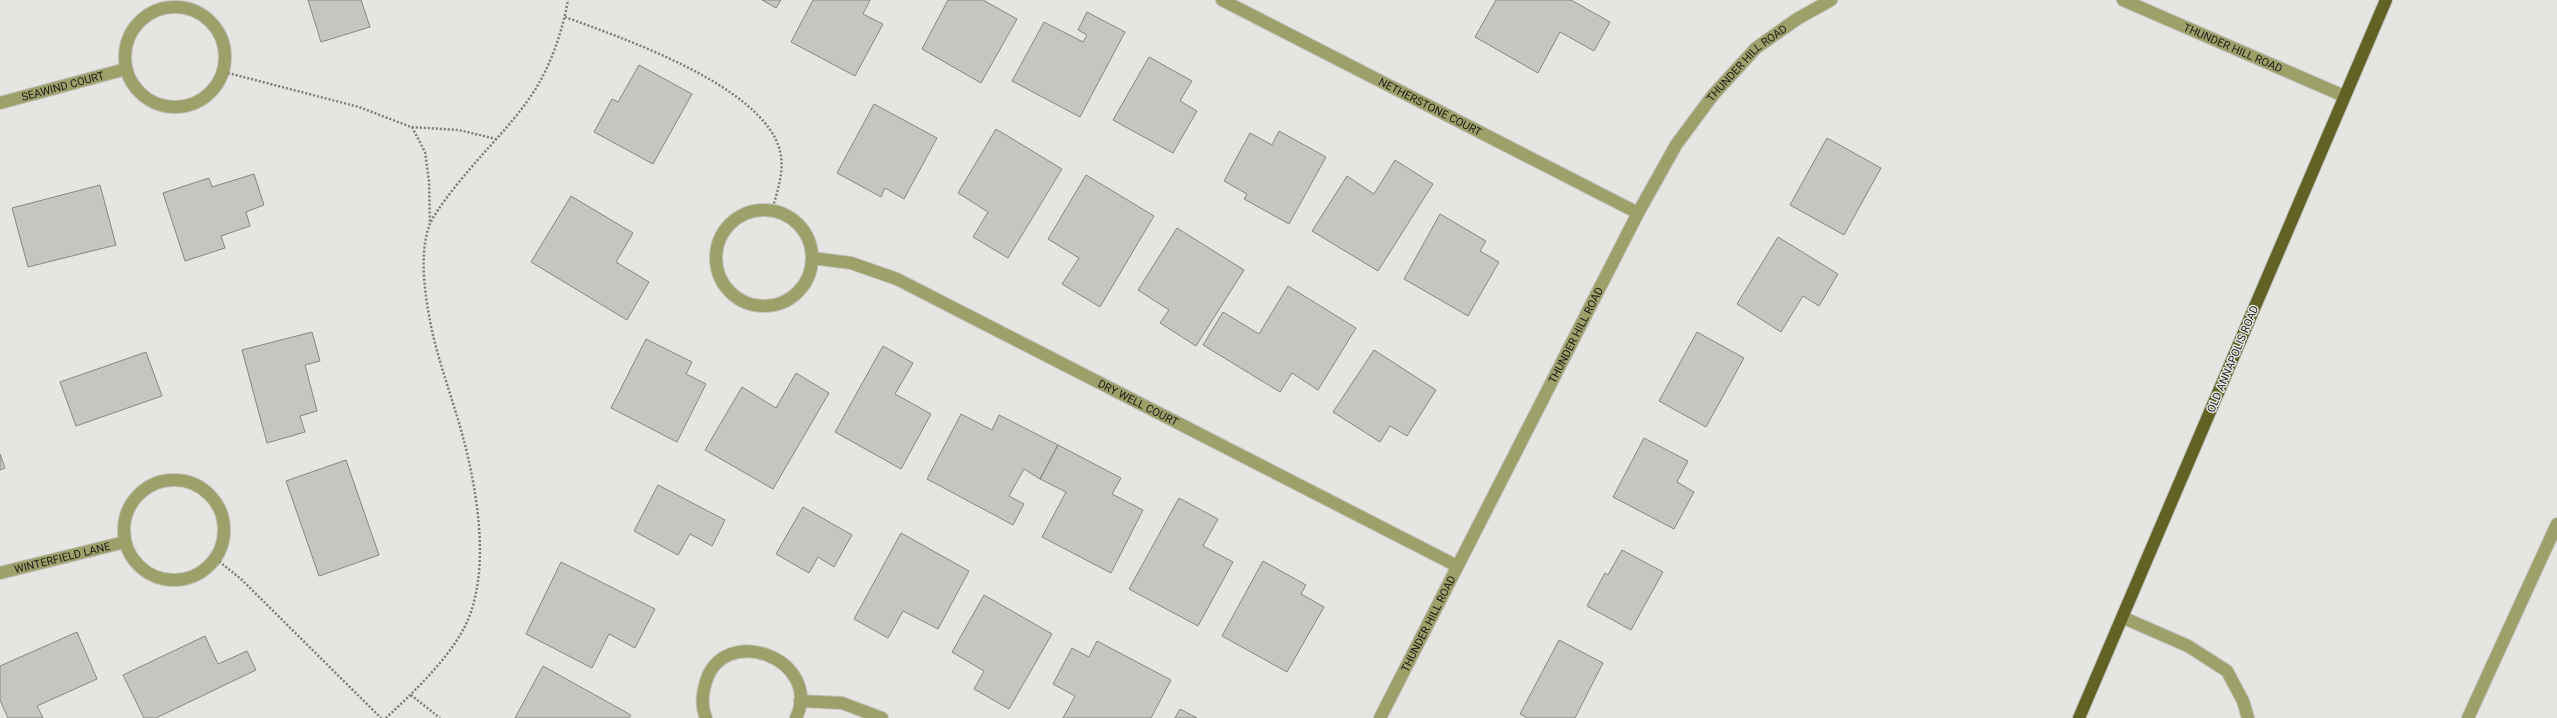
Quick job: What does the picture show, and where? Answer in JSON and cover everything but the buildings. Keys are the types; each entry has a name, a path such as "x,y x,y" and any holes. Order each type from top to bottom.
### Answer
{"main road":[{"name":"OLD ANNAPOLIS ROAD","path":"2079,718 2124,618 2386,0"}],"street":[{"name":"NETHERSTONE COURT","path":"1222,0 1638,213"},
{"name":"THUNDER HILL ROAD","path":"1380,718 1638,213 1676,145 1713,95 1756,48 1797,19 1831,0"},
{"name":"THUNDER HILL ROAD","path":"2123,0 2344,96"},
{"path":"168,7 185,8 201,13 214,24 222,39 226,55 224,72 217,87 206,98 190,106 174,108 158,105 143,97 132,84 126,69 125,52 129,36 139,22 152,12 168,7"},
{"name":"SEAWIND COURT","path":"0,103 126,69"},
{"path":"757,210 772,210 788,216 801,227 809,241 812,258 810,273 803,287 792,298 777,305 762,306 747,303 733,295 722,283 717,268 716,253 720,238 729,225 742,215 757,210"},
{"name":"DRY WELL COURT","path":"812,258 851,263 897,279 1457,566"},
{"name":"WINTERFIELD LANE","path":"167,479 183,480 199,485 212,496 221,510 225,532 224,543 216,559 205,570 190,578 174,581 157,578 142,570 131,557 125,542 124,524 126,514 137,494 150,485 167,479"},
{"path":"2468,718 2557,524"},
{"name":"WINTERFIELD LANE","path":"0,573 125,542"},
{"path":"2124,618 2188,646 2227,671 2243,701 2248,718"},
{"path":"706,718 703,712 702,695 706,679 716,665 729,656 745,651 761,652 777,658 789,669 797,685 800,701 796,718"},
{"path":"800,701 842,703 882,718"}],"path":[{"path":"430,226 461,178 496,139 539,84 565,17 568,0"},
{"path":"565,17 641,44 702,73 744,104 768,125 780,150 783,169 772,210"},
{"path":"224,72 359,107 411,126 459,130 496,139"},
{"path":"386,718 411,695 463,630 475,598 480,560 476,505 464,439 434,342 425,295 424,259 430,226 429,181 425,152 411,126"},
{"path":"216,559 241,579 381,718"},
{"path":"411,695 440,718"}]}
